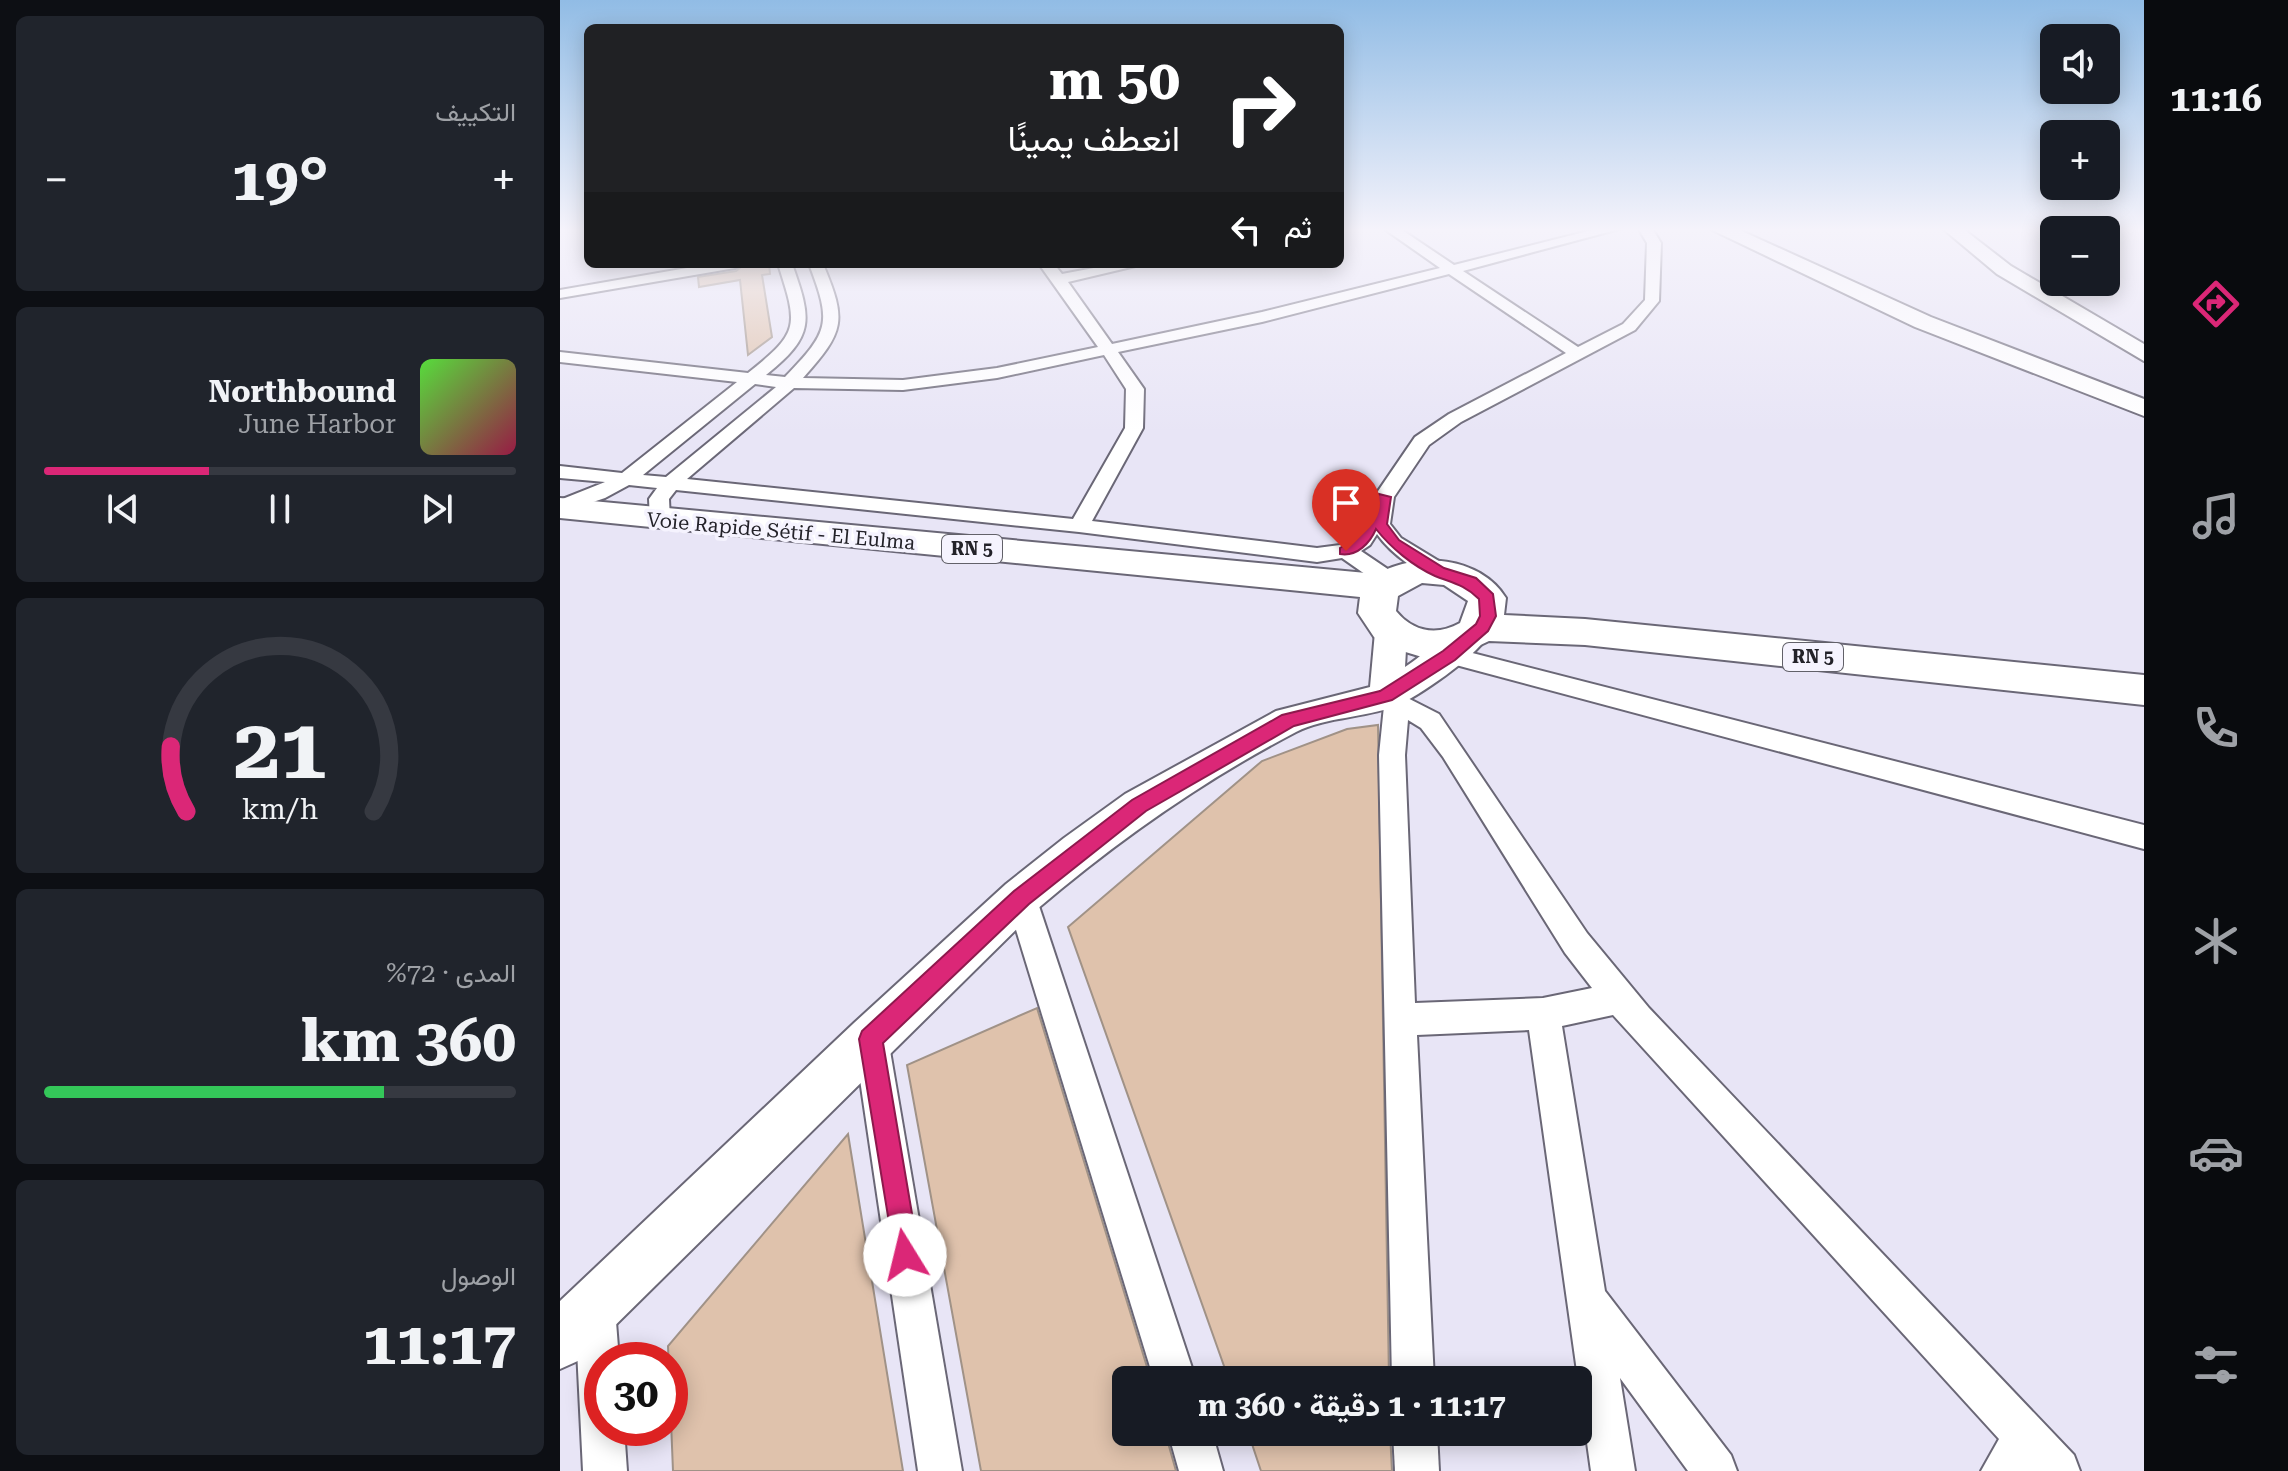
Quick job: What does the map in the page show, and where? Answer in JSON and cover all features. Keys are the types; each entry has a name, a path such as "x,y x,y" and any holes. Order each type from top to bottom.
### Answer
{"highway":[{"name":"Voie Rapide Sétif - El Eulma","path":"560,507 1386,603"},
{"name":"Voie Rapide Sétif - El Eulma","path":"560,525 1386,603"},
{"name":"RN 5","path":"1472,629 1471,582 1439,571 1413,573 1386,603 1409,641 1430,645 1472,629 1585,632 2144,690"},
{"name":"RN 5","path":"1472,629 2144,666"}],"main road":[{"path":"1865,297 2144,426"},
{"path":"1923,322 2144,408"}],"street":[{"path":"560,507 598,494 626,479 786,351 801,324 794,297"},
{"path":"660,520 659,499 671,483 812,362 832,328 833,308 829,297"},
{"path":"1071,297 1135,389 1134,428 1079,526"},
{"path":"560,357 752,380 903,385 997,373 1110,352 1346,297"},
{"path":"1493,297 1578,354"},
{"path":"560,472 1079,526 1317,555 1346,551 1363,540 1384,497 1422,441 1455,418 1629,327 1652,301 1652,297"},
{"path":"2049,297 2143,353"},
{"path":"1384,497 1380,524 1394,543 1439,571"},
{"path":"1346,551 1386,603 1392,699 1399,1020 1412,1366"},
{"path":"560,1340 1021,897 1139,805 1289,720 1392,699 1472,629 2144,837"},
{"path":"1392,699 1430,721 1452,750 1576,943 1620,998 1847,1248 2015,1454 2058,1471"},
{"path":"1021,897 1171,1366"},
{"path":"1399,1020 1543,1014 1620,998"},
{"path":"1543,1014 1613,1471"},
{"path":"871,1039 940,1471"},
{"path":"1587,1299 1715,1471"},
{"path":"595,1309 597,1342"},
{"path":"603,1446 605,1471"},
{"path":"1194,1446 1201,1471"},
{"path":"1416,1446 1417,1471"}],"building":[{"path":"742,297 765,297 772,337 748,355"},
{"path":"1378,725 1389,1366 1224,1366 1068,927 1262,761 1347,729"},
{"path":"1037,1008 1147,1366 1112,1366 1112,1446 1169,1446 1176,1471 981,1471 907,1065"},
{"path":"848,1134 903,1471 673,1471 672,1446 688,1446 688,1342 671,1342"},
{"path":"1253,1446 1391,1446 1392,1471 1261,1471"}],"route":[{"path":"905,1255 871,1039 1021,897 1139,805 1289,720 1386,696 1449,655 1482,627 1488,616 1487,598 1471,582 1439,571 1394,543 1380,524 1384,497 1363,540 1346,551"}]}
